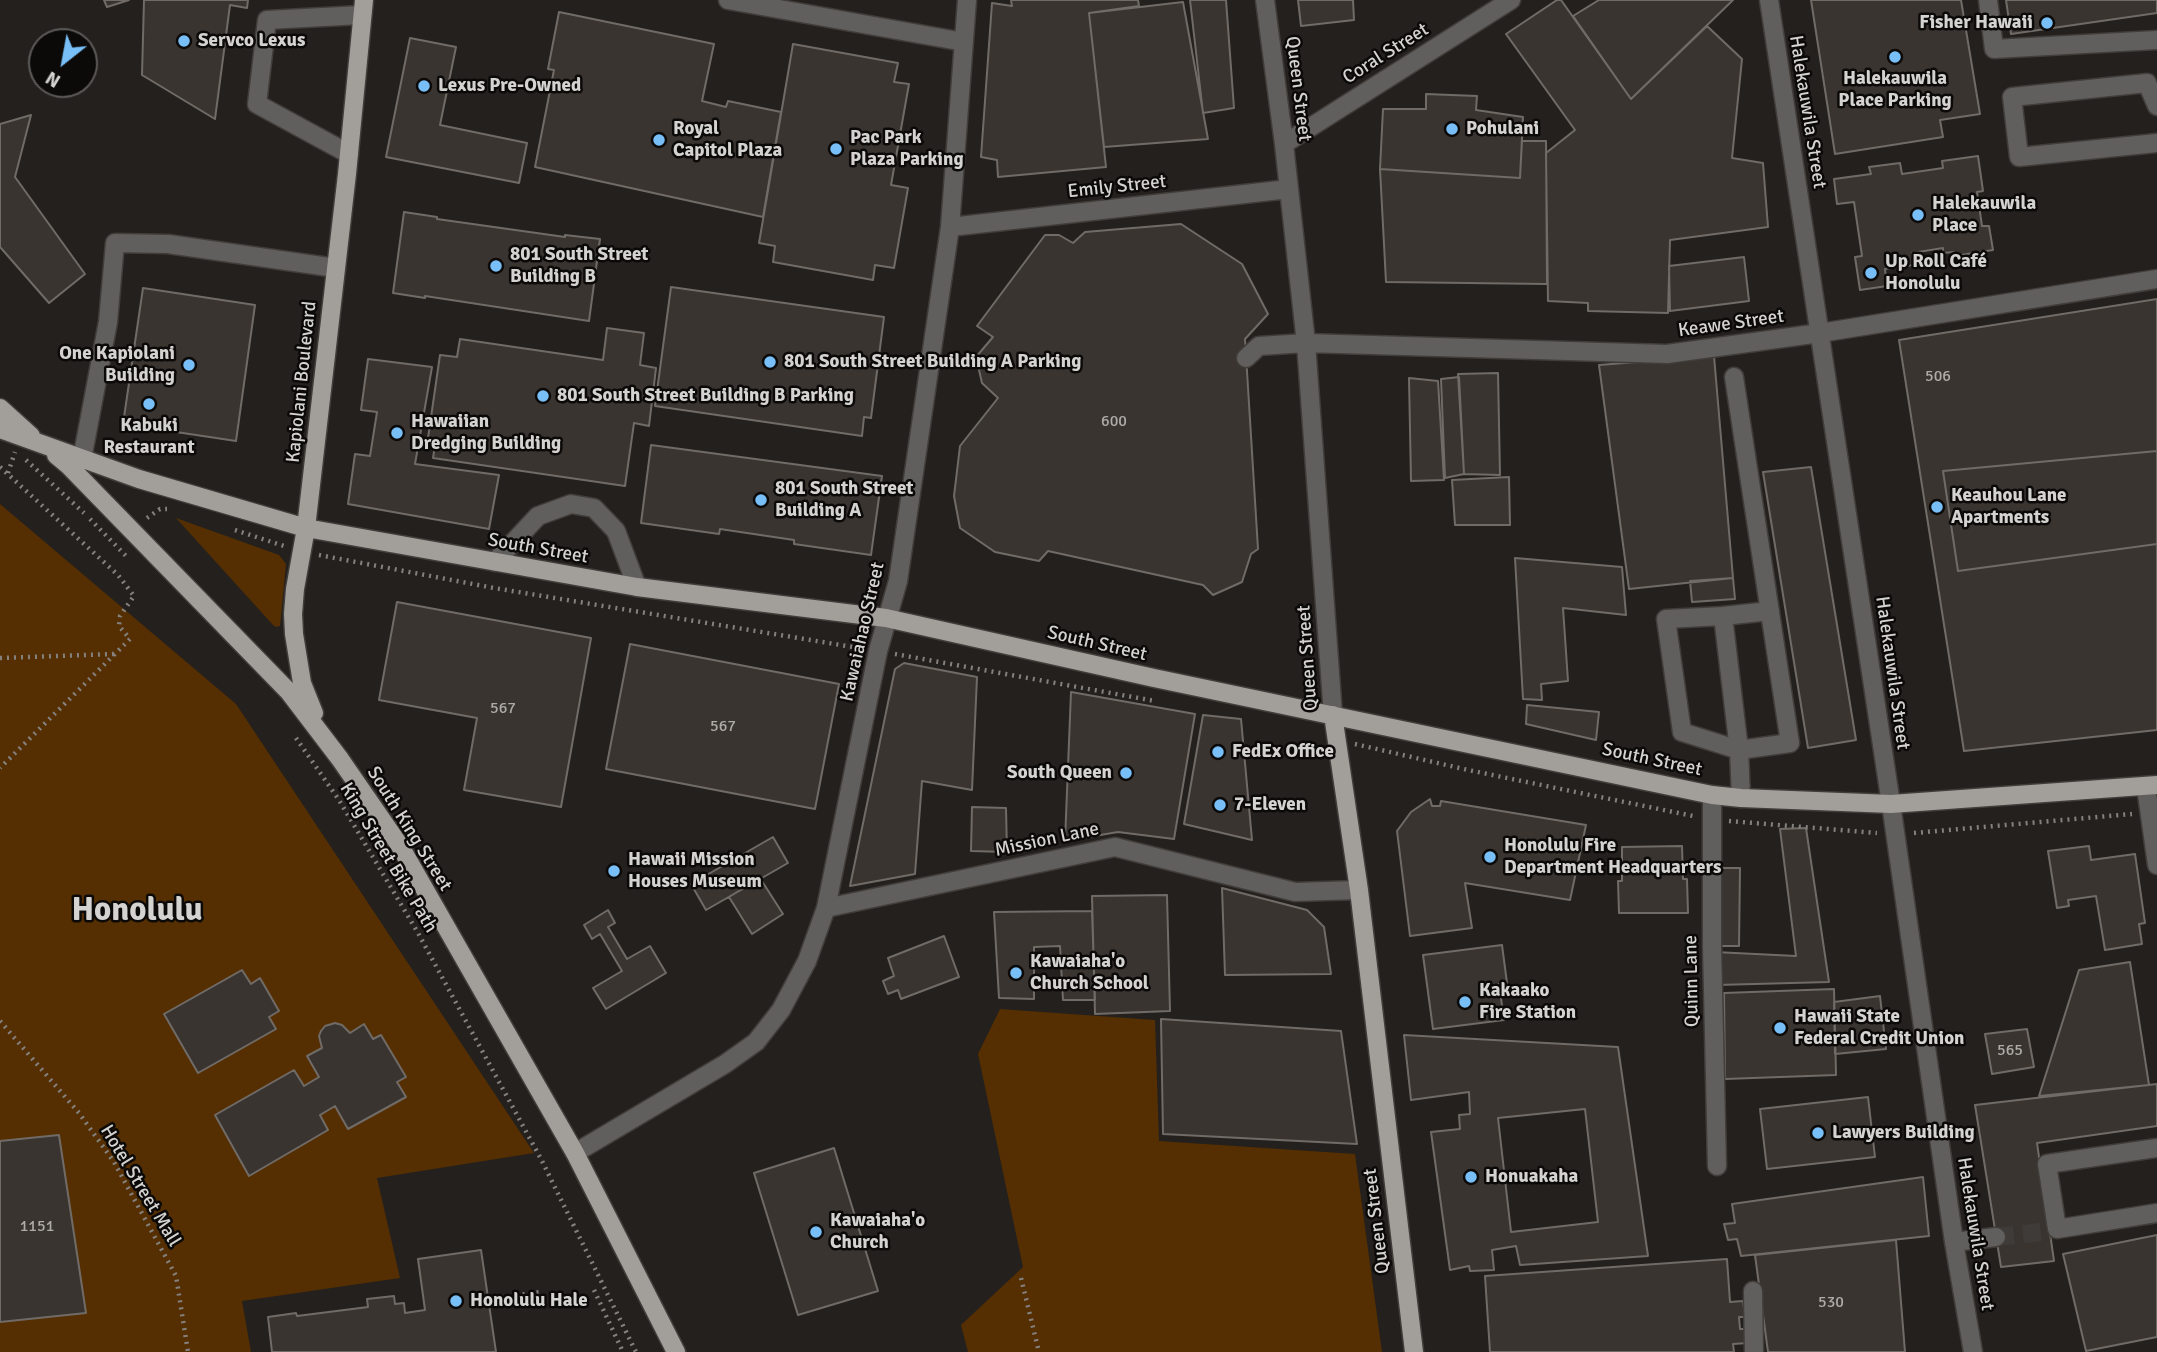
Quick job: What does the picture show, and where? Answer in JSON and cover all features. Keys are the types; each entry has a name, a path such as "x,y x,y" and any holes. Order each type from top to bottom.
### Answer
{"main road":[{"name":"Kapiolani Boulevard","path":"340,759 309,704 302,683 295,646 293,614 306,528 349,154 362,8"},
{"name":"South King Street","path":"0,408 39,443 68,464 289,692 340,759 400,846 575,1153 676,1352"},
{"name":"South Street","path":"0,429 203,499 306,528 637,587 886,618 1154,678 1712,794 1741,798 1891,804 2152,786"},
{"name":"Queen Street","path":"1333,715 1359,890 1414,1352"}],"street":[{"path":"728,0 964,42"},
{"name":"Kawaiahao Street","path":"575,1153 725,1065 756,1042 781,1010 807,961 826,908 886,618 898,581 950,227 967,0"},
{"name":"Queen Street","path":"1265,0 1306,343 1333,715"},
{"name":"Coral Street","path":"1284,144 1511,0"},
{"name":"Halekauwila Street","path":"1769,0 1891,804 1954,1242 1973,1352"},
{"path":"1988,0 1994,49 2157,40"},
{"path":"349,154 257,104 267,20 362,8"},
{"path":"2157,106 2147,83 2012,97 2019,157 2157,143"},
{"name":"Emily Street","path":"950,227 1289,189"},
{"path":"82,459 108,322 115,243 168,244 336,268"},
{"name":"Keawe Street","path":"1246,358 1259,346 1306,343 1667,354 1819,333 2157,279"},
{"path":"1734,377 1770,611 1790,743 1739,750 1682,732 1666,619 1770,611"},
{"path":"495,562 538,516 571,504 594,508 616,531 637,587"},
{"path":"1723,616 1739,750 1741,798"},
{"path":"2152,786 2157,865"},
{"name":"Quinn Lane","path":"1712,794 1717,1166"},
{"name":"Mission Lane","path":"826,908 1115,847 1295,892 1359,890"},
{"path":"2157,1148 2047,1164 2054,1229 2157,1213"},
{"path":"1954,1242 1996,1237"},
{"path":"1754,1291 1754,1352"}],"path":[{"path":"8,473 16,451 84,513 131,561"},
{"path":"0,467 118,575 134,596 120,616 119,626 130,639 0,768"},
{"path":"0,658 115,654"},
{"name":"King Street Bike Path","path":"294,735 339,800 418,933 541,1159 636,1352"},
{"name":"Hotel Street Mall","path":"0,1021 79,1113 114,1162 176,1276 188,1352"},
{"path":"1021,1278 1039,1352"},
{"path":"593,1290 623,1352"},
{"path":"488,1299 541,1292"}],"shaded area":[{"path":"0,504 236,704 534,1153 377,1178 400,1278 242,1301 251,1352 0,1352"},
{"path":"176,518 279,555 286,564 280,626 273,625"},
{"path":"1000,1009 1155,1020 1159,1141 1355,1154 1382,1352 968,1352 961,1325 1023,1267 978,1054"}],"building":[{"path":"104,0 129,0 107,7"},
{"name":"Servco Lexus","path":"144,0 248,0 247,8 230,5 215,119 142,75"},
{"path":"1011,0 1138,0 1139,6 1089,13 1106,167 998,177 997,160 981,157 992,3 1012,6"},
{"path":"1190,0 1226,0 1234,108 1203,113"},
{"path":"1298,0 1353,0 1354,20 1301,26"},
{"path":"1557,0 1561,0 1631,99 1707,26 1742,59 1732,158 1763,163 1768,227 1670,240 1668,313 1588,311 1588,303 1548,301 1546,153 1575,130 1506,34"},
{"path":"1599,0 1733,0 1631,99 1573,16"},
{"name":"Halekauwila Place Parking","path":"1811,0 1961,0 1980,114 1940,120 1943,137 1835,154"},
{"name":"Fisher Hawaii","path":"2006,0 2157,0 2157,13 2011,34"},
{"path":"1183,2 1208,139 1104,147 1089,13"},
{"name":"Royal Capitol Plaza","path":"559,12 714,44 702,101 726,107 728,101 781,112 763,217 535,167 554,70 548,69"},
{"name":"Lexus Pre-Owned","path":"410,38 456,47 440,125 527,143 519,183 386,157"},
{"name":"Pac Park Plaza Parking","path":"793,44 898,63 894,82 909,84 891,185 908,188 894,268 875,265 873,280 773,262 775,246 759,243"},
{"name":"Pohulani","path":"1426,94 1477,96 1476,110 1523,117 1520,178 1380,169 1383,109 1426,109"},
{"path":"31,115 15,177 85,274 49,303 0,247 0,124"},
{"path":"1522,141 1546,141 1547,284 1386,282 1380,169 1520,178"},
{"name":"Halekauwila Place","path":"1978,156 1983,191 1977,192 1982,226 1989,226 1993,250 1954,256 1954,252 1943,253 1943,248 1912,253 1914,265 1885,269 1887,286 1860,290 1855,257 1862,256 1854,202 1837,204 1834,179 1871,174 1869,167 1900,163 1902,174 1943,168 1942,161"},
{"name":"801 South Street Building B","path":"404,212 565,237 600,239 589,321 393,293"},
{"path":"1181,224 1242,264 1268,314 1245,339 1258,549 1251,554 1242,582 1213,595 1203,585 1048,551 1039,561 995,552 960,528 954,496 960,446 998,398 982,383 976,357 993,337 977,326 1045,235 1059,235 1073,243 1085,232"},
{"path":"1744,257 1749,301 1670,311 1669,266"},
{"name":"801 South Street Building A Parking","path":"671,287 884,317 871,418 864,417 862,436 655,406"},
{"name":"One Kapiolani Building","path":"143,288 255,305 236,441 123,424"},
{"name":"Keauhou Lane Apartments","path":"2157,299 2157,451 1943,471 1958,571 2157,544 2157,730 1964,751 1899,340"},
{"name":"801 South Street Building B Parking","path":"607,328 644,333 640,365 656,368 649,426 634,423 625,486 433,458 436,439 428,438 440,355 457,357 460,339 603,360"},
{"path":"1714,356 1733,578 1629,589 1599,365"},
{"name":"Hawaiian Dredging Building","path":"368,359 432,367 415,464 499,475 489,529 348,504 355,454 370,456 377,412 361,410"},
{"path":"1498,373 1500,475 1464,474 1458,374"},
{"path":"1459,377 1464,474 1445,478 1441,379"},
{"path":"1409,378 1438,381 1444,480 1411,481"},
{"name":"801 South Street Building A","path":"651,445 882,476 871,555 794,544 794,540 720,529 719,534 641,523"},
{"path":"2157,451 2157,544 1958,571 1943,471"},
{"path":"1811,467 1856,740 1808,748 1763,472"},
{"path":"1509,477 1510,525 1455,525 1452,480"},
{"path":"1515,558 1622,567 1626,615 1563,608 1568,681 1541,684 1542,700 1523,699"},
{"path":"1733,578 1735,599 1692,602 1690,581"},
{"path":"397,602 591,638 561,807 464,790 477,718 379,700"},
{"path":"630,644 839,684 815,809 606,769"},
{"path":"904,663 977,677 972,790 922,781 915,874 850,886 895,669"},
{"name":"South Queen","path":"1071,692 1195,714 1174,839 1118,832 1065,841"},
{"path":"1527,705 1599,712 1596,740 1526,724"},
{"path":"1203,715 1241,719 1252,840 1184,824"},
{"name":"Honolulu Fire Department Headquarters","path":"1430,799 1432,806 1440,806 1441,801 1586,825 1570,900 1465,883 1472,928 1410,936 1397,831 1411,812"},
{"path":"972,807 1006,808 1007,852 971,851"},
{"path":"1806,828 1829,982 1717,985 1715,952 1796,956 1780,829"},
{"path":"773,837 788,863 706,910 691,884"},
{"path":"1682,846 1688,913 1619,913 1618,881 1622,881 1622,847"},
{"path":"2089,846 2091,860 2135,854 2145,923 2139,924 2142,944 2105,950 2096,896 2068,900 2069,906 2057,908 2048,851"},
{"path":"1716,868 1740,868 1739,946 1715,946"},
{"path":"760,878 783,914 752,934 729,897"},
{"path":"1222,888 1307,910 1324,927 1331,974 1225,975"},
{"path":"1167,895 1170,1011 1095,1014 1092,896"},
{"path":"608,910 615,923 608,927 627,959 650,946 666,973 606,1009 593,988 622,971 600,934 592,939 584,925"},
{"name":"Kawaiaha'o Church School","path":"1092,911 1095,1000 1063,1000 1060,946 1034,947 1034,999 999,998 994,912"},
{"path":"944,936 959,977 901,999 898,990 888,994 883,981 894,976 888,958"},
{"name":"Kakaako Fire Station","path":"1502,945 1507,983 1499,984 1504,1020 1433,1029 1423,955"},
{"path":"2130,962 2149,1085 2039,1096 2079,970"},
{"path":"242,970 251,984 260,978 279,1011 269,1017 276,1029 198,1073 164,1014"},
{"name":"Hawaii State Federal Credit Union","path":"1834,989 1836,1075 1725,1079 1724,993"},
{"path":"1880,996 1886,1049 1835,1054 1834,1002"},
{"path":"1161,1019 1341,1031 1357,1144 1163,1134"},
{"path":"335,1023 342,1025 350,1033 364,1024 373,1039 381,1035 406,1077 397,1082 406,1097 348,1129 335,1106 320,1115 328,1130 249,1176 215,1115 294,1070 304,1086 319,1077 307,1056 322,1048 319,1036 321,1031 325,1026"},
{"path":"2027,1029 2034,1067 1992,1074 1985,1034"},
{"name":"Honuakaha","path":"1404,1035 1618,1047 1648,1256 1520,1265 1516,1246 1492,1250 1494,1270 1470,1271 1469,1266 1450,1270 1431,1132 1460,1129 1459,1115 1470,1114 1469,1092 1411,1100","holes":["1585,1109 1598,1222 1511,1232 1498,1118"]},
{"path":"2157,1084 2157,1126 2037,1143 2054,1261 2001,1267 1975,1105"},
{"name":"Lawyers Building","path":"1868,1097 1875,1157 1767,1169 1760,1109"},
{"path":"59,1135 86,1313 0,1322 0,1141"},
{"name":"Kawaiaha'o Church","path":"834,1148 878,1291 798,1315 754,1173"},
{"path":"1923,1177 1929,1236 1741,1256 1737,1239 1728,1240 1724,1224 1735,1223 1732,1204"},
{"path":"2157,1235 2157,1337 2086,1351 2063,1254"},
{"path":"1896,1240 1905,1352 1768,1352 1755,1255"},
{"name":"Honolulu Hale","path":"481,1250 496,1352 272,1352 268,1317 368,1307 367,1299 394,1296 395,1304 404,1303 405,1313 425,1310 418,1259"},
{"path":"1727,1259 1730,1302 1743,1301 1745,1317 1739,1317 1740,1329 1747,1329 1748,1343 1733,1344 1734,1352 1490,1352 1485,1276"}],"tunnel":[{"path":"1996,1237 2050,1231"}],"place":[{"name":"Fisher Hawaii","path":"2047,23"},
{"name":"Servco Lexus","path":"184,41"},
{"name":"Halekauwila Place Parking","path":"1895,57"},
{"name":"Lexus Pre-Owned","path":"424,86"},
{"name":"Pohulani","path":"1452,129"},
{"name":"Royal Capitol Plaza","path":"659,140"},
{"name":"Pac Park Plaza Parking","path":"836,149"},
{"name":"Halekauwila Place","path":"1918,215"},
{"name":"801 South Street Building B","path":"496,266"},
{"name":"Up Roll Café Honolulu","path":"1871,273"},
{"name":"801 South Street Building A Parking","path":"770,362"},
{"name":"One Kapiolani Building","path":"189,365"},
{"name":"801 South Street Building B Parking","path":"543,396"},
{"name":"Kabuki Restaurant","path":"149,404"},
{"name":"Hawaiian Dredging Building","path":"397,433"},
{"name":"801 South Street Building A","path":"761,500"},
{"name":"Keauhou Lane Apartments","path":"1937,507"},
{"name":"FedEx Office","path":"1218,752"},
{"name":"South Queen","path":"1126,773"},
{"name":"7-Eleven","path":"1220,805"},
{"name":"Honolulu Fire Department Headquarters","path":"1490,857"},
{"name":"Hawaii Mission Houses Museum","path":"614,871"},
{"name":"Kawaiaha'o Church School","path":"1016,973"},
{"name":"Kakaako Fire Station","path":"1465,1002"},
{"name":"Hawaii State Federal Credit Union","path":"1780,1028"},
{"name":"Lawyers Building","path":"1818,1133"},
{"name":"Honuakaha","path":"1471,1177"},
{"name":"Kawaiaha'o Church","path":"816,1232"},
{"name":"Honolulu Hale","path":"456,1301"}],"district":[{"name":"Honolulu","path":"137,911"}]}
